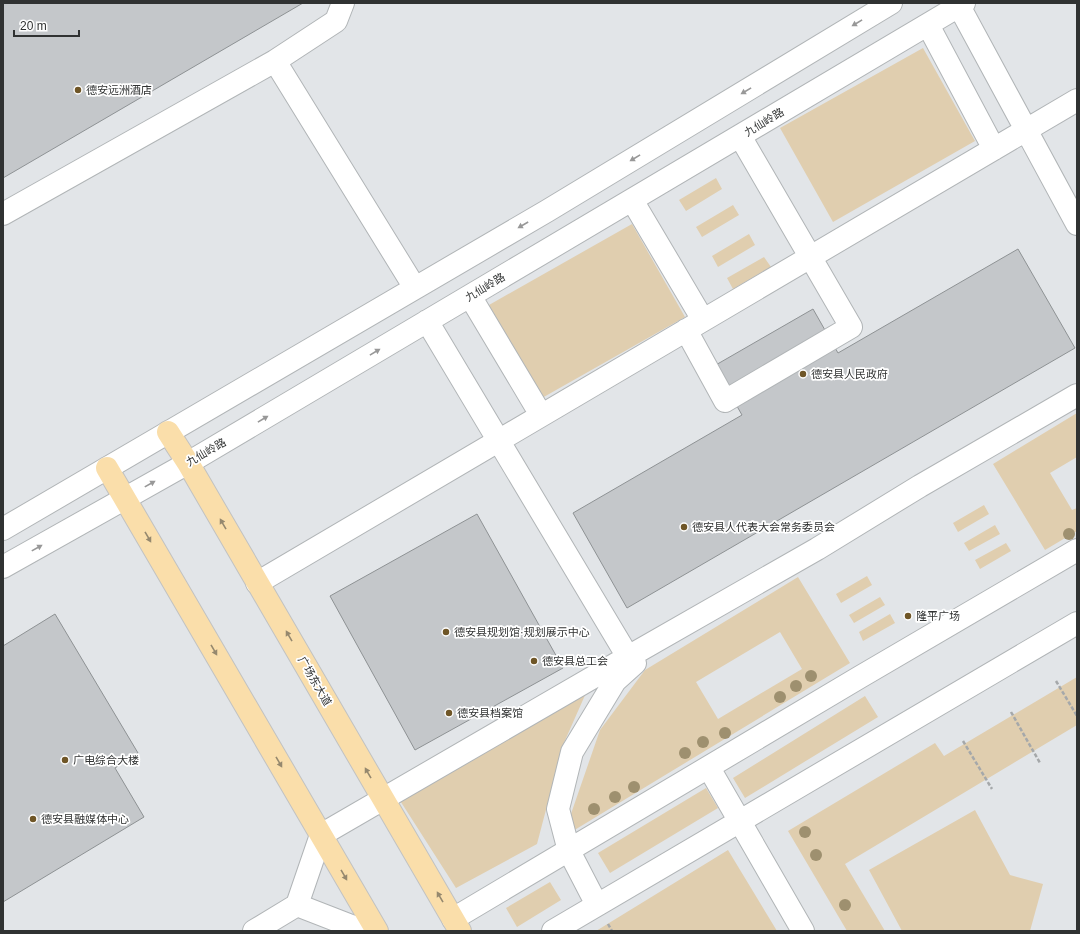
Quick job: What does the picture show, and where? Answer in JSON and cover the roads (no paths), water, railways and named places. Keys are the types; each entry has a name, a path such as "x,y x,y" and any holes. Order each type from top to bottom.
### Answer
{"main road":[{"name":"广场东大道","path":"168,432 188,463 457,925"},
{"path":"107,468 377,931"}],"street":[{"path":"3,214 275,61 336,21 343,3"},
{"path":"3,529 554,207 891,3"},
{"path":"962,4 1026,130 1077,224"},
{"name":"九仙岭路","path":"3,567 188,463 962,4"},
{"path":"928,25 994,149"},
{"path":"275,61 415,288"},
{"path":"257,583 1077,100"},
{"path":"632,200 694,325 725,401 851,327 740,136"},
{"path":"470,296 541,415"},
{"path":"427,321 628,657"},
{"path":"254,931 297,905 321,835 817,549 920,486 1077,396"},
{"path":"457,925 568,851 1077,550"},
{"path":"553,931 1077,623"},
{"path":"597,905 568,851 558,809 572,752 615,681 664,636"},
{"path":"709,768 803,931"},
{"path":"297,905 364,931"}],"place":[{"name":"德安远洲酒店","path":"78,90"},
{"name":"德安县人民政府","path":"803,374"},
{"name":"德安县人代表大会常务委员会","path":"684,527"},
{"name":"隆平广场","path":"908,616"},
{"name":"德安县规划馆·规划展示中心","path":"446,632"},
{"name":"德安县总工会","path":"534,661"},
{"name":"德安县档案馆","path":"449,713"},
{"name":"广电综合大楼","path":"65,760"},
{"name":"德安县融媒体中心","path":"33,819"}]}
